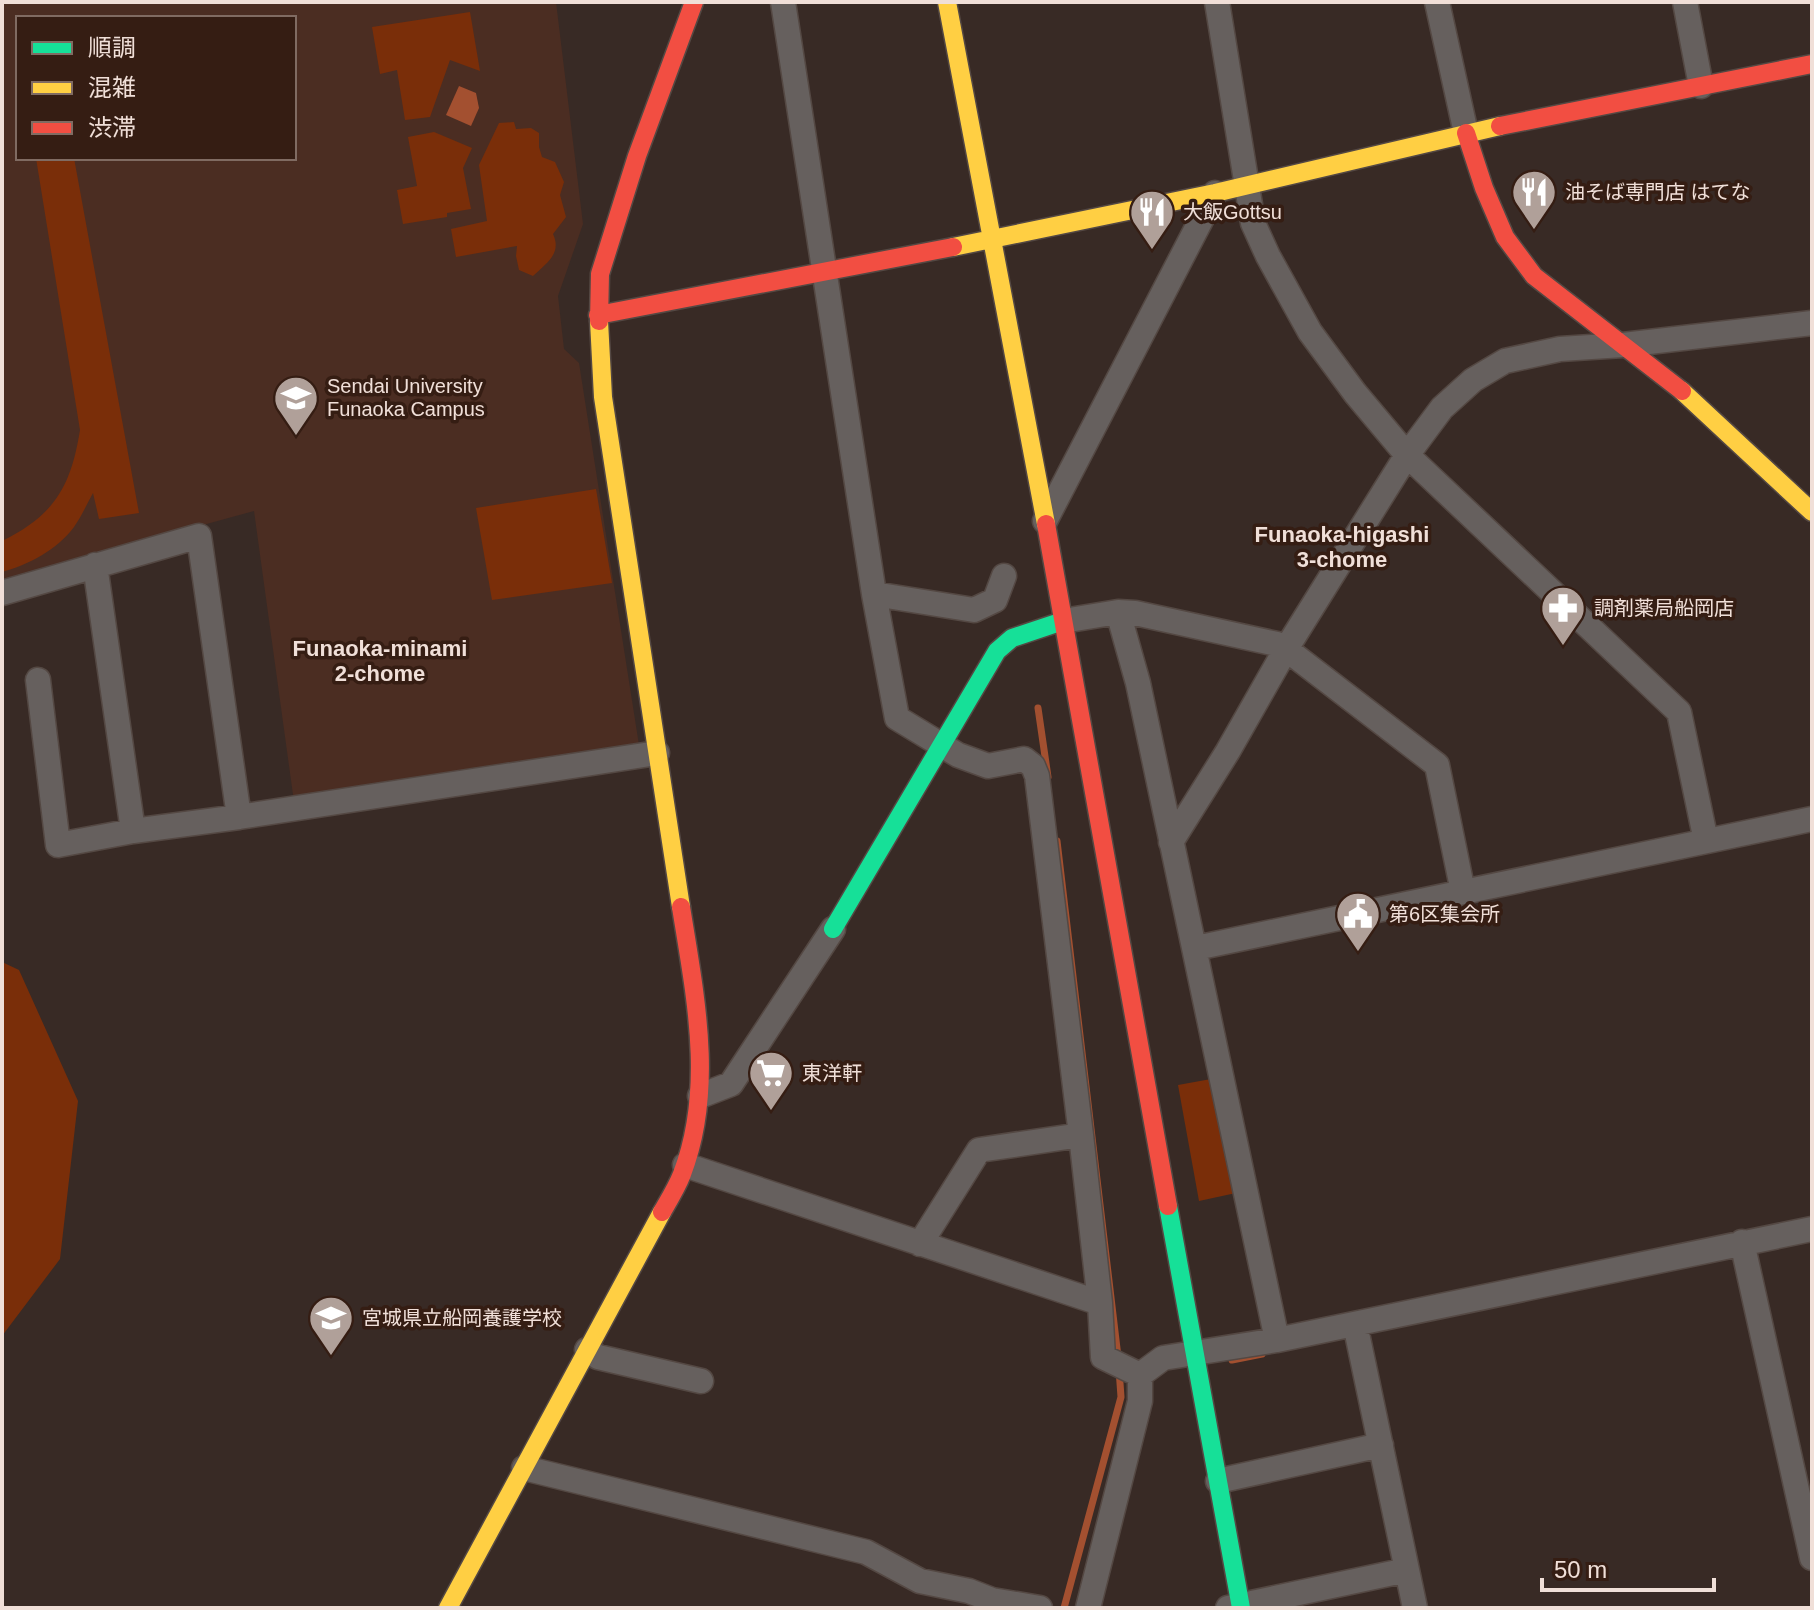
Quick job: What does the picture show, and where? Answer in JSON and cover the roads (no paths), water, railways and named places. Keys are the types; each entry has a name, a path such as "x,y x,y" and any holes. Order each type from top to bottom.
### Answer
{"street":[{"path":"448,1608 685,1165 696,1130 701,1051 695,996 603,397 598,315 600,274 618,214 694,2"},
{"path":"783,2 874,594 897,718 958,755 988,766 1024,759 1033,766 1037,776 1081,1135 1103,1357 1140,1375"},
{"path":"947,2 1045,521 1218,1481 1237,1607 1407,1570"},
{"path":"1217,2 1253,223 1310,332 1355,393 1407,455 1679,712 1706,841"},
{"path":"1437,2 1466,133 1484,188 1505,237 1517,254 1534,276 1552,291 1685,393 1812,512"},
{"path":"1685,2 1701,86"},
{"path":"598,315 991,240 1215,193 1466,133 1812,64"},
{"path":"1045,521 1215,193"},
{"path":"1171,842 1407,455 1442,408 1489,369 1505,361 1560,349 1623,345 1812,323"},
{"path":"2,593 199,536 239,817"},
{"path":"95,565 133,831"},
{"path":"874,594 974,610 995,600 1004,576"},
{"path":"700,1096 731,1084 833,929 997,651 1012,638 1063,621 1118,612 1135,613 1277,644 1286,649 1437,765 1463,892"},
{"path":"1118,612 1138,683 1196,948 1277,1340"},
{"path":"38,680 58,845 133,831 657,753"},
{"path":"1196,948 1812,819"},
{"path":"920,1244 979,1150 1081,1135"},
{"path":"685,1165 1100,1303"},
{"path":"1140,1375 1163,1358 1277,1340 1812,1229"},
{"path":"1742,1242 1812,1558"},
{"path":"1355,1324 1415,1608"},
{"path":"587,1350 598,1357 701,1381"},
{"path":"1088,1608 1140,1401 1140,1375"},
{"path":"1218,1481 1381,1445"},
{"path":"524,1468 866,1552 920,1581 969,1591 992,1600 1036,1607"}],"waterway":[{"path":"1038,708 1048,777"},
{"path":"1057,841 1118,1357"},
{"path":"1232,1360 1262,1354"},
{"path":"1064,1608 1121,1397 1119,1369"}],"place":[{"name":"油そば専門店 はてな","path":"1534,231"},
{"name":"大飯Gottsu","path":"1152,251"},
{"name":"Sendai University Funaoka Campus","path":"296,437"},
{"name":"調剤薬局船岡店","path":"1563,647"},
{"name":"第6区集会所","path":"1358,953"},
{"name":"東洋軒","path":"771,1112"},
{"name":"宮城県立船岡養護学校","path":"331,1357"}],"district":[{"name":"Funaoka-higashi 3-chome","path":"1342,546"},
{"name":"Funaoka-minami 2-chome","path":"380,660"}]}
